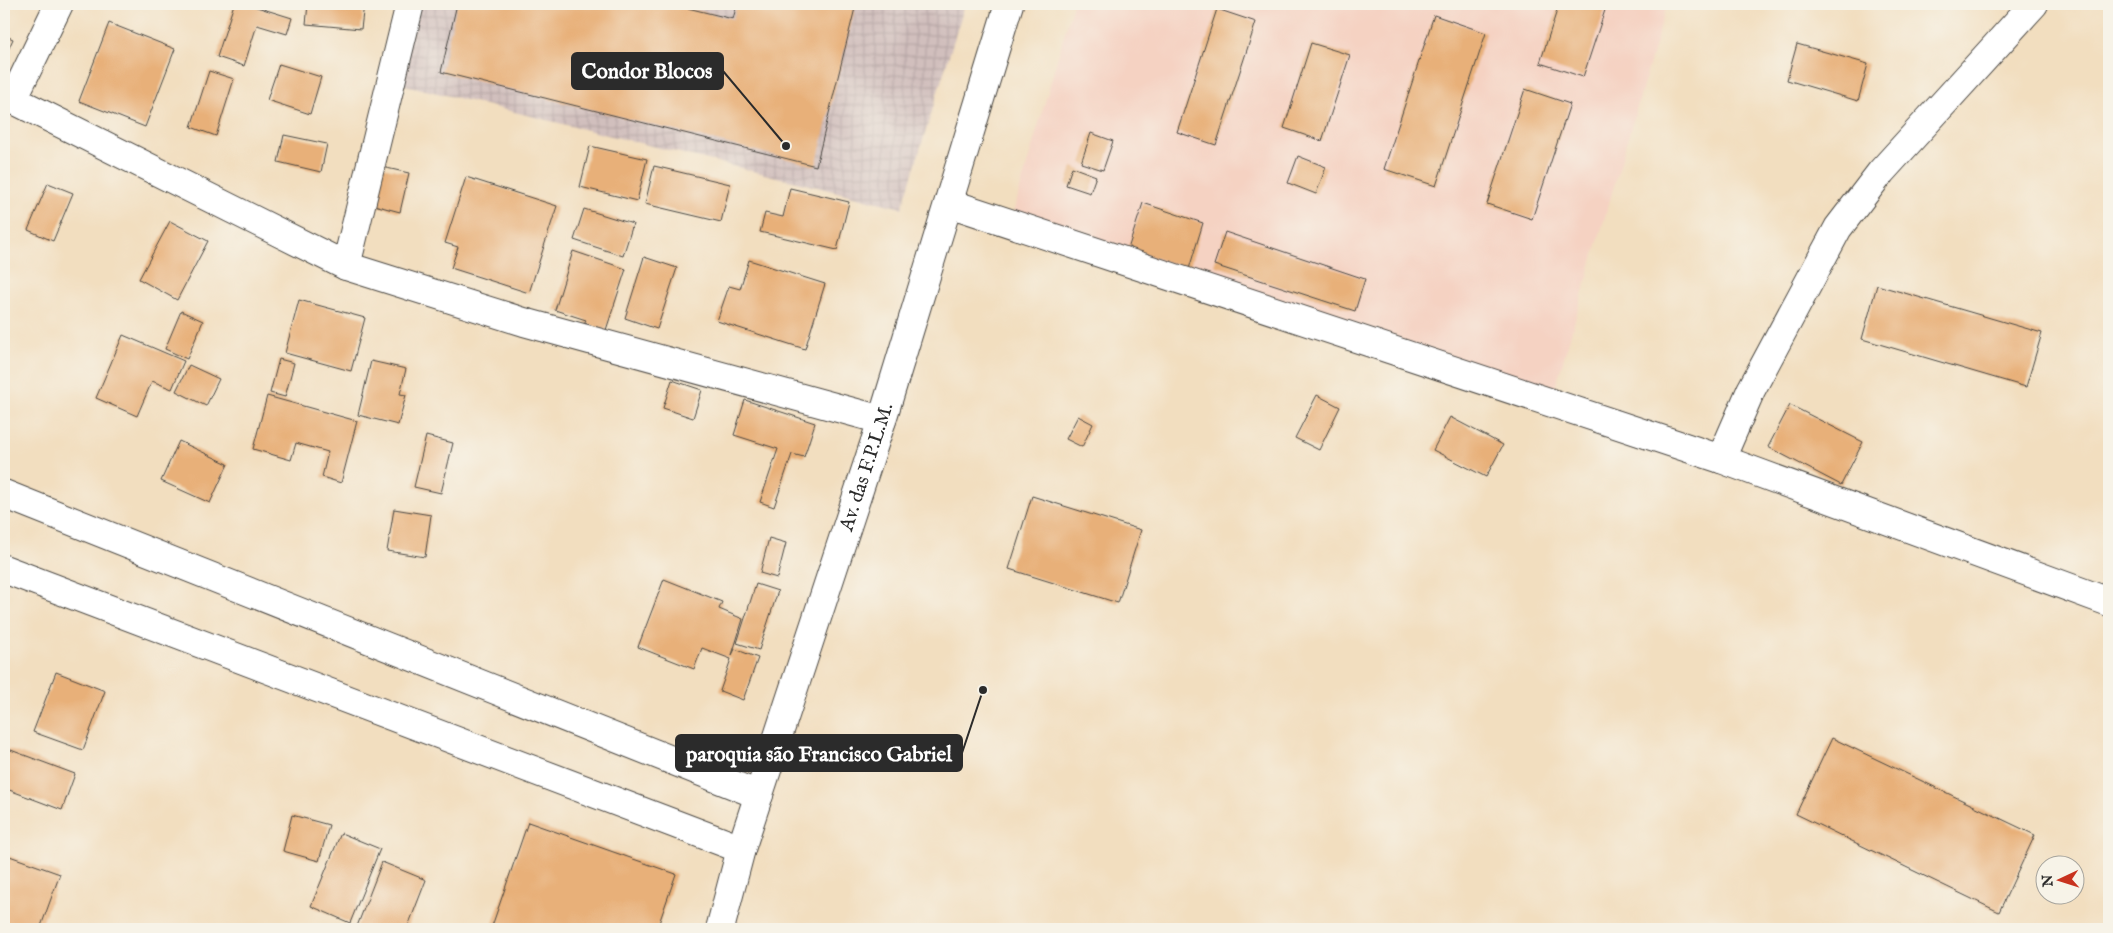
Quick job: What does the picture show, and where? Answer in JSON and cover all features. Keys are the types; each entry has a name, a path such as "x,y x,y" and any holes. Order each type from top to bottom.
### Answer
{"street":[{"path":"59,4 8,97 346,266 524,322 882,420"},
{"path":"346,266 410,4"},
{"name":"Av. das F.P.L.M.","path":"720,929 741,849 882,420 1009,4"},
{"path":"1721,459 1751,390 1838,228 1881,172 2034,4"},
{"path":"949,203 1721,459 2109,602"},
{"path":"4,494 759,795"},
{"path":"4,570 741,849"}],"shaded area":[{"path":"418,4 965,4 902,208 397,83"},
{"path":"1073,4 1667,4 1551,402 1013,214"}],"building":[{"path":"234,4 247,4 292,18 287,34 257,25 244,66 217,57"},
{"path":"308,4 364,4 361,29 306,24"},
{"path":"457,4 671,4 733,19 737,4 856,4 816,166 441,72"},
{"path":"1559,4 1607,4 1583,77 1540,63"},
{"path":"1217,9 1256,22 1216,145 1177,132"},
{"path":"1434,15 1486,33 1436,186 1384,169"},
{"path":"109,23 175,49 145,127 79,101"},
{"path":"4,35 13,39 4,59"},
{"path":"1311,43 1350,55 1322,141 1284,128"},
{"path":"1797,44 1868,64 1858,101 1787,80"},
{"path":"279,64 321,77 310,114 267,100"},
{"path":"209,71 234,79 216,136 191,127"},
{"path":"1525,89 1570,104 1532,219 1487,204"},
{"path":"1091,133 1113,141 1103,170 1081,163"},
{"path":"284,135 327,144 321,172 278,162"},
{"path":"590,146 647,159 637,201 580,187"},
{"path":"1298,156 1326,167 1316,194 1288,183"},
{"path":"654,166 730,184 721,222 645,204"},
{"path":"382,167 409,173 400,212 374,205"},
{"path":"1072,167 1096,176 1090,193 1066,185"},
{"path":"466,177 557,206 529,293 451,268 458,247 445,243"},
{"path":"48,183 73,193 53,241 28,230"},
{"path":"790,188 849,202 837,250 760,232 765,213 783,217"},
{"path":"1143,203 1203,223 1189,269 1128,249"},
{"path":"584,209 633,224 623,256 574,240"},
{"path":"170,221 208,241 177,300 139,279"},
{"path":"1225,232 1365,279 1355,311 1214,265"},
{"path":"573,251 626,269 606,330 584,323 586,320 555,310"},
{"path":"644,257 677,268 657,329 625,318"},
{"path":"749,260 825,284 805,349 717,321 729,286 740,289"},
{"path":"1877,285 2042,333 2026,387 1862,339"},
{"path":"299,300 365,318 351,371 285,353"},
{"path":"181,311 203,321 187,359 165,349"},
{"path":"123,335 184,361 172,389 152,381 137,416 96,398"},
{"path":"279,359 294,363 285,397 270,393"},
{"path":"371,361 406,369 400,394 406,395 398,425 358,415"},
{"path":"189,365 219,379 206,406 176,391"},
{"path":"672,380 702,390 693,418 663,408"},
{"path":"1317,395 1340,407 1319,450 1295,438"},
{"path":"267,396 357,421 341,483 322,477 328,452 296,443 291,460 253,449"},
{"path":"745,400 815,423 804,457 792,454 774,507 760,502 778,449 734,435"},
{"path":"1790,405 1863,442 1841,485 1768,447"},
{"path":"1078,416 1093,424 1082,447 1066,439"},
{"path":"1450,417 1503,445 1486,477 1433,450"},
{"path":"426,436 453,443 441,493 414,487"},
{"path":"179,441 228,464 210,503 161,481"},
{"path":"1032,496 1141,530 1118,603 1009,569"},
{"path":"394,509 431,515 425,557 387,551"},
{"path":"769,538 786,543 777,578 760,573"},
{"path":"664,579 722,602 719,609 743,619 732,655 735,649 758,658 743,700 720,691 731,659 702,648 694,669 638,647"},
{"path":"756,584 778,591 759,650 737,643"},
{"path":"56,672 105,691 83,750 33,732"},
{"path":"1832,738 2035,835 1999,912 1796,814"},
{"path":"8,749 75,774 62,810 4,788 4,760"},
{"path":"292,815 329,825 319,861 283,851"},
{"path":"528,822 676,874 657,929 491,929"},
{"path":"341,833 380,849 350,923 311,906"},
{"path":"4,854 60,874 40,929 13,929 4,926"},
{"path":"382,862 426,880 407,929 356,929"}],"place":[{"name":"Condor Blocos","path":"786,146"},
{"name":"paroquia são Francisco Gabriel","path":"983,690"}]}
